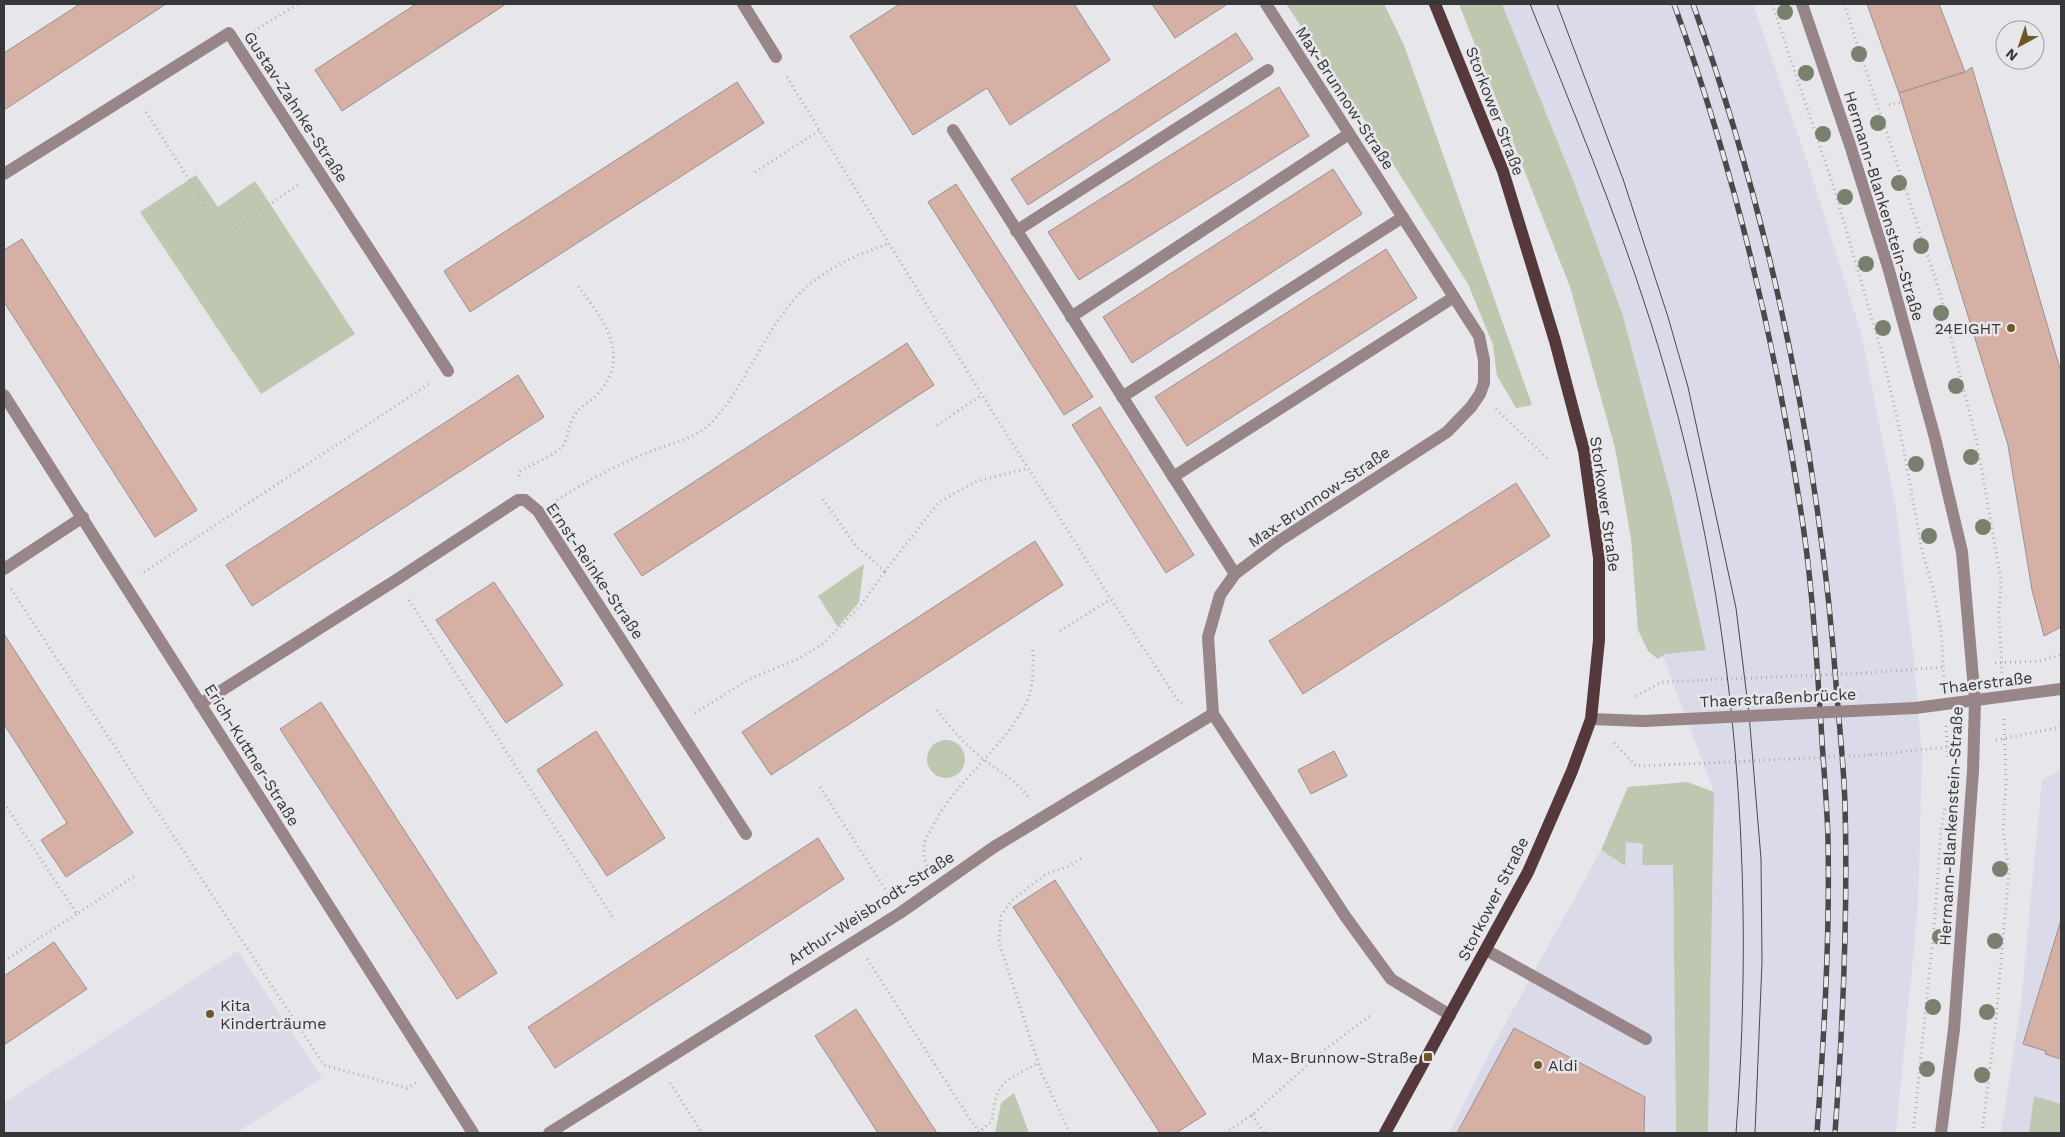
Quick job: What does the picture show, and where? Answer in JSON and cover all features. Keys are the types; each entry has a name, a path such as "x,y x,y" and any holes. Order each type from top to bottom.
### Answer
{"main road":[{"name":"Storkower Straße","path":"1385,1133 1528,872 1572,771 1591,719 1599,640 1599,558 1584,451 1555,341 1503,171 1435,4"}],"street":[{"path":"743,4 776,57"},
{"name":"Max-Brunnow-Straße","path":"1266,4 1479,336 1484,360 1484,383 1480,394 1471,407 1447,432 1279,541 1235,574 1220,594 1208,637 1213,714 1345,916 1391,980 1450,1015"},
{"name":"Hermann-Blankenstein-Straße","path":"1802,4 1851,148 1882,249 1935,438 1962,552 1975,701 1973,772 1954,1029 1941,1133"},
{"name":"Gustav-Zahnke-Straße","path":"4,174 229,33 448,371"},
{"path":"1016,230 1268,70"},
{"path":"953,130 1235,574"},
{"path":"1072,317 1349,134"},
{"path":"1122,397 1403,217"},
{"path":"1173,477 1454,297"},
{"name":"Erich-Kuttner-Straße","path":"4,395 473,1133"},
{"path":"200,704 518,500"},
{"name":"Ernst-Reinke-Straße","path":"518,500 525,500 538,511 677,724 746,834"},
{"path":"4,569 82,517"},
{"name":"Thaerstraße","path":"1915,708 2061,689"},
{"name":"Thaerstraßenbrücke","path":"1591,719 1643,721 1915,708"},
{"name":"Arthur-Weisbrodt-Straße","path":"549,1133 900,913 933,888 1041,818 1213,714"},
{"path":"1486,950 1646,1039"}],"path":[{"path":"236,43 298,4"},
{"path":"1772,4 1834,185 1882,353 1903,445 1922,551 1933,588 1941,629"},
{"path":"1844,4 1940,293 1977,442 2002,580 2000,626"},
{"path":"776,57 982,395 1111,599 1179,702 1213,714"},
{"path":"134,92 209,210"},
{"path":"1889,105 1902,102"},
{"path":"755,172 820,130"},
{"path":"236,228 319,171"},
{"path":"538,511 590,478 651,451 688,438 709,425 732,398 773,330 798,296 826,272 856,256 890,243"},
{"path":"518,500 520,471 562,447 576,414 597,396 604,385 615,357 612,341 606,326 578,286"},
{"path":"125,584 448,371"},
{"path":"1480,394 1550,461"},
{"path":"937,425 982,395"},
{"path":"677,724 752,678 796,660 824,643 861,605 938,502 975,482 1028,468"},
{"path":"823,499 856,546 885,571"},
{"path":"396,580 614,918"},
{"path":"9,586 324,1065 407,1088 435,1072"},
{"path":"1060,631 1111,599"},
{"path":"933,888 923,855 924,845 936,818 953,794 984,760 1026,704 1032,679 1033,649"},
{"path":"2040,661 2061,655"},
{"path":"1662,682 1907,671"},
{"path":"937,710 948,724 984,760 1022,788 1041,818"},
{"path":"1591,719 1636,766 1911,752"},
{"path":"2043,732 2061,727"},
{"path":"1982,1133 1996,1019 2009,870 2003,831 2006,782"},
{"path":"820,787 900,913"},
{"path":"4,803 77,914"},
{"path":"1914,1133 1935,917 1940,829 1946,804"},
{"path":"1070,1133 1038,1063 998,943 1001,916 1012,900 1046,874 1069,866 1083,857"},
{"path":"4,961 136,875"},
{"path":"855,941 978,1133 992,1121 995,1095 1004,1082 1038,1063"},
{"path":"1225,1133 1252,1115 1323,1051 1371,1015"},
{"path":"657,1064 702,1133"},
{"path":"1252,1115 1264,1133"}],"shaded area":[{"path":"1486,4 1753,4 1809,167 1862,336 1895,503 1913,650 1922,756 1918,906 1896,1133 1708,1133 1714,792 1648,616 1596,294"},
{"path":"2061,770 2061,1104 2034,1096 2029,1133 2001,1133 2021,1004 2042,780"},
{"path":"1626,842 1643,844 1673,865 1676,1133 1449,1133 1485,1061 1601,850 1624,866"},
{"name":"Kita Kinderträume","path":"238,951 322,1078 236,1133 4,1133 4,1103"}],"green space":[{"path":"1286,4 1384,4 1404,45 1532,405 1516,408 1497,376 1493,345 1468,284 1382,146"},
{"path":"1459,4 1502,4 1573,180 1622,313 1672,499 1706,650 1665,654 1658,659 1648,651 1638,630 1631,538 1615,448 1570,287"},
{"path":"196,175 218,207 255,181 355,334 261,394 140,212"},
{"path":"864,564 859,602 838,627 818,596"},
{"path":"946,740 959,746 965,759 959,772 946,778 933,772 927,759 933,746"},
{"path":"1687,782 1714,792 1708,1133 1676,1133 1673,865 1642,865 1643,844 1626,842 1625,866 1601,850 1628,787"},
{"path":"1014,1093 1029,1133 995,1133 1001,1103"},
{"path":"2034,1096 2061,1104 2061,1133 2029,1133"}],"building":[{"path":"80,4 166,4 4,110 4,53"},
{"path":"416,4 506,4 342,111 315,70"},
{"path":"900,4 1074,4 1110,60 1010,125 987,88 913,135 850,36"},
{"path":"1152,4 1225,4 1226,5 1175,38"},
{"path":"1867,4 1939,4 1965,72 1899,93"},
{"path":"1236,33 1253,59 1028,205 1011,179"},
{"name":"24EIGHT","path":"1972,67 2061,372 2061,627 2044,636 2032,590 2008,445 1899,93 1965,72"},
{"path":"737,82 764,123 470,312 444,271"},
{"path":"1279,87 1309,136 1079,280 1048,232"},
{"path":"1333,169 1362,214 1132,363 1103,317"},
{"path":"956,184 1093,397 1064,415 928,202"},
{"path":"22,239 197,510 155,537 4,302 4,250"},
{"path":"1386,249 1417,298 1187,446 1155,397"},
{"path":"907,343 934,385 642,576 614,534"},
{"path":"518,375 544,417 252,606 226,565"},
{"path":"1100,407 1194,555 1166,573 1072,425"},
{"path":"1516,483 1550,536 1303,694 1269,641"},
{"path":"1035,541 1063,585 771,775 742,732"},
{"path":"494,582 563,685 506,723 436,620"},
{"path":"4,634 133,833 66,877 41,840 67,823 4,724"},
{"path":"321,702 497,973 457,999 280,729"},
{"path":"596,731 665,838 607,876 537,770"},
{"path":"1334,751 1347,776 1311,794 1298,770"},
{"path":"818,838 844,879 555,1068 528,1027"},
{"path":"1055,880 1206,1114 1176,1133 1160,1133 1013,907"},
{"path":"2061,920 2061,1059 2045,1054 2046,1051 2023,1044"},
{"path":"54,942 87,989 4,1045 4,976"},
{"path":"856,1009 937,1133 878,1133 815,1036"},
{"name":"Aldi","path":"1514,1028 1645,1097 1644,1133 1457,1133"}],"tram line":[{"path":"1530,4 1593,161 1637,280 1679,419 1702,519 1720,621 1732,722 1740,825 1743,927 1742,1030 1736,1133"},
{"path":"1557,4 1623,179 1668,317 1688,387 1736,608 1749,714 1761,859 1762,962 1755,1133"}],"railway":[{"path":"1674,4 1715,127 1749,252 1778,379 1790,442 1808,560 1828,839 1826,986 1817,1133"},
{"path":"1693,4 1747,173 1769,258 1789,345 1819,520 1829,608 1845,805 1844,969 1835,1133"}],"place":[{"name":"24EIGHT","path":"2011,328"},
{"name":"Kita Kinderträume","path":"210,1014"},
{"name":"Max-Brunnow-Straße","path":"1428,1057"},
{"name":"Aldi","path":"1538,1065"}]}
